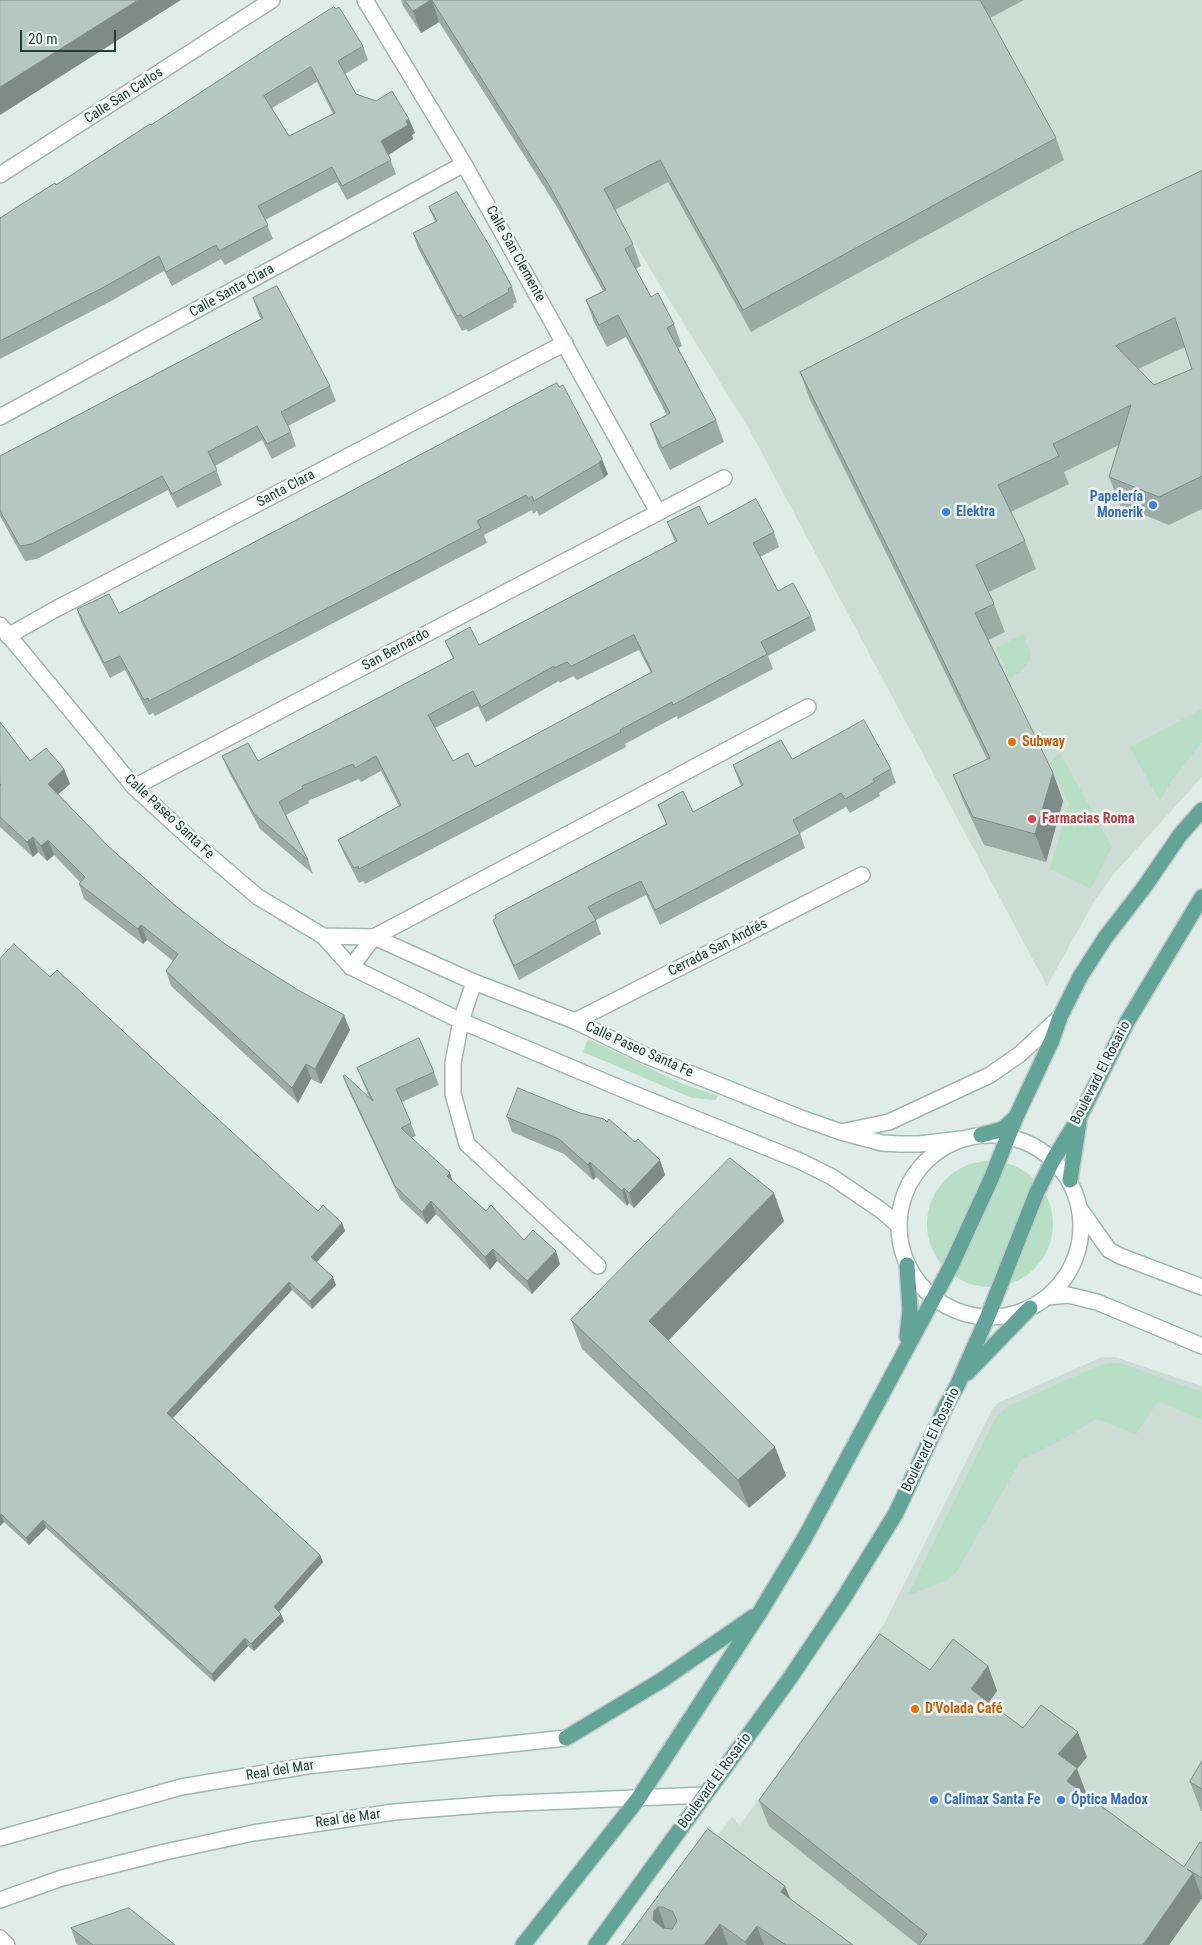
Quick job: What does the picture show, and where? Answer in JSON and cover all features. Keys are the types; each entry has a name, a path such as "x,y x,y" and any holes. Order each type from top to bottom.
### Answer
{"main road":[{"path":"523,1945 638,1799 760,1612 804,1539 955,1258 991,1179 1016,1117 1052,1040 1060,1017 1080,977 1105,938 1180,836 1202,810"},
{"name":"Boulevard El Rosario","path":"596,1945 790,1678 848,1592 896,1512 957,1386 1053,1160 1079,1118 1127,1022 1202,897"},
{"path":"982,1135 1003,1130 1016,1117"},
{"path":"1070,1180 1079,1118"},
{"path":"906,1348 910,1310 907,1265"},
{"path":"957,1386 1030,1308"},
{"path":"566,1738 670,1675 760,1612"}],"street":[{"name":"Calle San Carlos","path":"0,175 272,0"},
{"name":"Calle San Clemente","path":"365,0 464,164 658,512"},
{"name":"Calle Santa Clara","path":"0,417 464,164"},
{"name":"Santa Clara","path":"4,631 54,610 565,343"},
{"name":"San Bernardo","path":"134,787 724,478"},
{"name":"Calle Paseo Santa Fe","path":"4,631 134,787 197,845 258,897 323,936 350,968 461,1021 800,1161 832,1177 882,1211 897,1224"},
{"path":"350,968 374,937 808,707"},
{"name":"Cerrada San Andrés","path":"575,1021 862,875"},
{"name":"Calle Paseo Santa Fe","path":"323,936 374,937 474,982 575,1021 642,1054 801,1118 841,1132 891,1144 919,1144 961,1139"},
{"path":"474,982 461,1021 453,1064 453,1094 467,1144 598,1266"},
{"path":"841,1132 889,1122 990,1075 1020,1054 1060,1017"},
{"path":"1080,1209 1080,1242 1069,1272 1048,1297 1030,1308 1002,1317 974,1316 946,1306 923,1289 907,1265 900,1245 897,1224 903,1196 916,1171 936,1152 961,1139 982,1135 1008,1136 1032,1144 1053,1160 1070,1180 1080,1209 1109,1250 1120,1256 1202,1287"},
{"path":"1048,1297 1068,1295 1097,1302 1202,1346"},
{"name":"Real del Mar","path":"0,1838 181,1787 307,1766 566,1738"},
{"name":"Real de Mar","path":"0,1900 62,1878 165,1852 253,1833 394,1812 495,1804 705,1795"},
{"path":"0,1938 7,1945"}],"shaded area":[{"path":"484,0 1202,0 1202,777 1112,876 1095,900 1047,986 749,429"},
{"path":"1102,1357 1115,1357 1202,1386 1202,1945 850,1945 716,1838 732,1817 740,1825 884,1624 992,1410 998,1403"}],"green space":[{"path":"1023,634 1030,652 1030,661 1020,672 1010,678 996,648"},
{"path":"1202,709 1202,742 1172,780 1160,802 1130,747"},
{"path":"1060,753 1112,847 1091,889 1050,869 1069,804 1050,762"},
{"path":"588,1039 683,1084 718,1096 716,1100 692,1098 583,1052"},
{"path":"990,1161 1014,1166 1025,1171 1035,1179 1043,1189 1048,1200 1053,1224 1048,1248 1043,1259 1035,1269 1025,1277 1014,1282 990,1287 966,1282 955,1277 945,1269 937,1259 932,1248 927,1224 932,1200 937,1189 945,1179 955,1171 966,1166"},
{"path":"1120,1363 1202,1392 1202,1420 1158,1401 1136,1434 1096,1419 1065,1438 1021,1460 956,1573 946,1581 908,1595 996,1417 1006,1407 1098,1366"}],"building":[{"path":"0,0 138,0 0,87"},
{"path":"405,0 431,0 413,11"},
{"path":"432,0 980,0 1056,138 743,310 660,160 604,189 633,244 625,249 651,297 658,293 674,324 667,328 716,420 662,448 650,424 670,413 618,315 599,325 586,300 606,290 549,185"},
{"path":"334,7 336,9 339,7 363,46 338,61 356,94 376,101 392,91 409,119 406,121 408,125 381,141 391,160 342,186 332,167 258,206 268,225 219,251 216,245 166,272 159,256 0,341 0,218 151,125","holes":["311,67 335,113 289,136 264,96"]},
{"path":"1202,171 1202,476 1159,497 1109,477 1131,405 1053,444 1059,456 998,485 1025,541 976,565 994,604 975,613 1053,773 1035,834 973,817 953,775 990,758 912,596 800,372 1074,231","holes":["1175,318 1192,369 1154,385 1116,346"]},
{"path":"457,192 512,287 508,289 509,292 463,318 461,315 457,316 413,233 437,221 429,207"},
{"path":"277,286 330,386 281,412 291,432 267,444 257,426 208,452 217,470 172,494 162,476 32,544 20,546 0,511 0,456 263,318 253,298"},
{"path":"557,383 559,387 563,385 602,459 599,463 534,501 532,496 528,499 526,495 477,521 481,528 149,701 148,698 144,700 120,656 104,663 77,609 109,594 119,613"},
{"path":"756,499 774,532 753,543 778,591 793,583 811,616 761,642 767,654 673,705 672,702 620,730 621,732 359,869 358,866 354,868 338,840 401,805 376,756 355,768 353,764 302,786 303,788 279,802 308,860 254,814 222,756 248,743 258,761 454,658 445,641 470,627 479,645 677,541 667,522 699,506 708,524","holes":["634,635 652,672 475,767 468,753 453,761 428,715 473,691 481,707 554,666 554,668 567,662 571,666"]},
{"path":"864,720 891,769 873,779 875,782 845,799 841,793 793,820 800,834 655,910 641,881 611,895 588,907 596,920 514,966 493,920 496,918 495,915 667,824 658,805 683,791 693,812 743,785 733,765 781,740 792,759"},
{"path":"0,722 30,761 46,748 64,769 48,784 109,847 177,907 225,944 298,990 344,1015 315,1069 306,1064 292,1088 166,971 178,954 141,925 138,929 79,884 85,877 48,840 41,846 33,837 27,842 0,817"},
{"path":"14,944 50,977 57,970 318,1211 323,1205 342,1223 311,1257 333,1277 310,1301 289,1282 167,1413 320,1555 274,1607 281,1614 251,1644 245,1638 212,1674 43,1520 26,1538 0,1515 0,959"},
{"path":"419,1038 434,1072 396,1089 411,1123 401,1128 450,1173 447,1176 486,1211 491,1205 524,1240 533,1230 556,1251 527,1281 493,1249 485,1257 431,1201 422,1212 395,1186 343,1076 345,1075 373,1101 357,1068"},
{"path":"518,1088 580,1113 604,1119 607,1122 609,1119 635,1142 638,1139 660,1160 629,1193 624,1188 622,1191 590,1162 588,1165 559,1139 507,1117"},
{"path":"730,1158 774,1193 649,1321 775,1447 738,1480 571,1320"},
{"name":"Calimax Santa Fe","path":"880,1634 930,1670 953,1639 988,1666 971,1689 1023,1728 1041,1705 1078,1732 1058,1754 1077,1768 1067,1781 1184,1867 1200,1842 1202,1843 1202,1878 1187,1869 1193,1873 1143,1945 919,1945 927,1934 759,1801"},
{"path":"1202,1761 1202,1789 1190,1782"},
{"path":"708,1829 785,1886 781,1892 853,1945 786,1945 757,1926 745,1942 720,1924 704,1945 622,1945","holes":["658,1907 663,1907 673,1912 677,1921 672,1929 663,1928 653,1920 654,1911"]},
{"path":"129,1908 175,1945 93,1945 71,1928"}],"place":[{"name":"Papelería Monerik","path":"1153,505"},
{"name":"Elektra","path":"946,512"},
{"name":"Subway","path":"1012,742"},
{"name":"Farmacias Roma","path":"1032,819"},
{"name":"D'Volada Café","path":"915,1709"},
{"name":"Calimax Santa Fe","path":"934,1800"},
{"name":"Óptica Madox","path":"1061,1800"}]}
